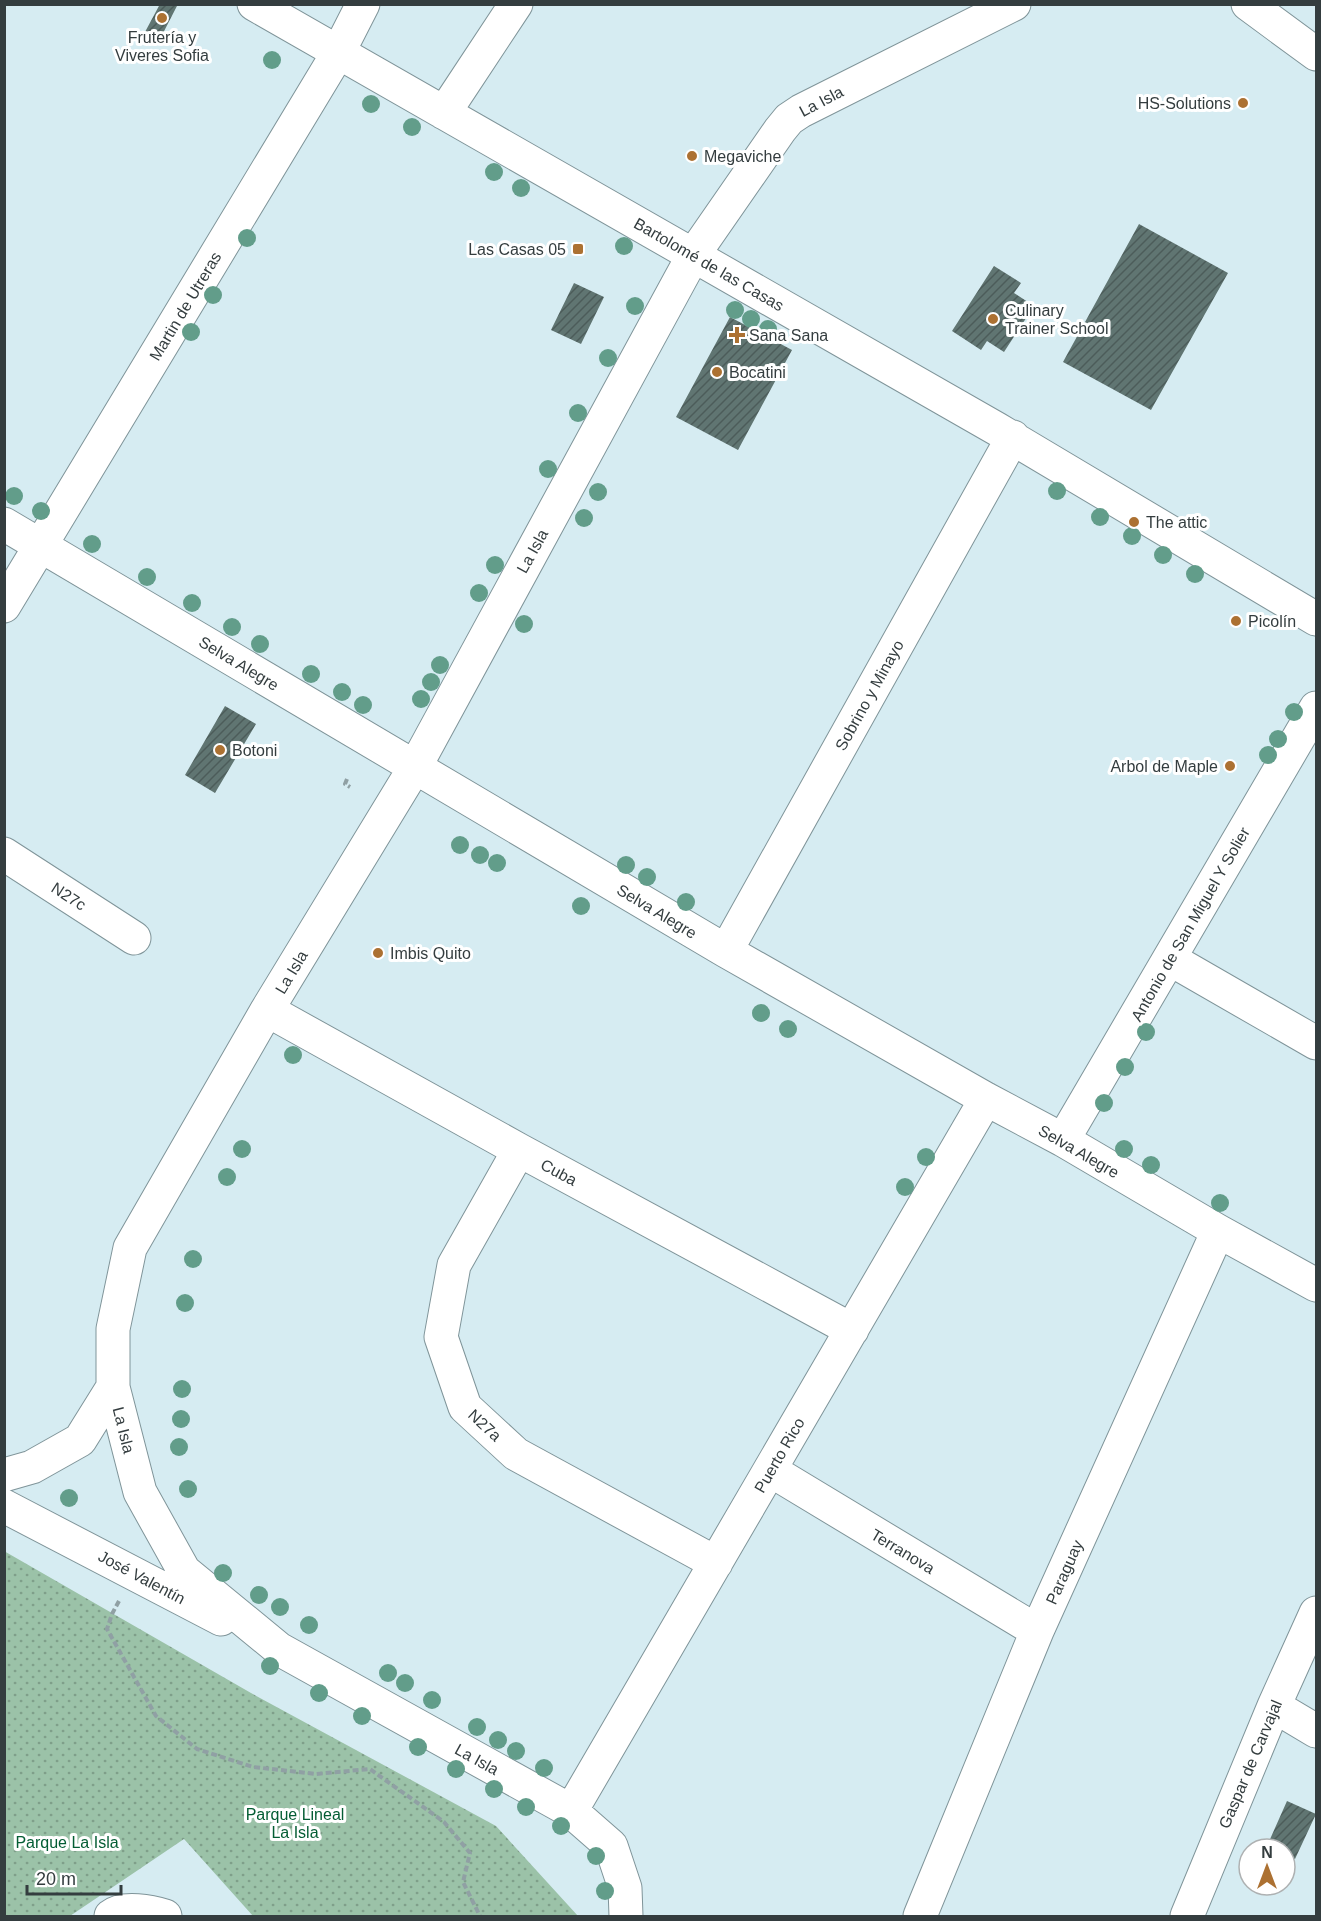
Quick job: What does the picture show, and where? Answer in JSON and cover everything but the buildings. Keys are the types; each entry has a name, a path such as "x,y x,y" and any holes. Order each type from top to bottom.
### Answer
{"street":[{"name":"Bartolomé de las Casas","path":"254,4 1013,438 1317,619"},
{"name":"Martin de Utreras","path":"4,606 338,53 363,4"},
{"path":"444,113 516,4"},
{"name":"La Isla","path":"626,1917 625,1888 611,1846 571,1811 279,1649 184,1571 140,1492 113,1387 113,1329 130,1248 267,1010 415,767 694,254 789,119 1014,4"},
{"path":"1248,4 1317,54"},
{"name":"Sobrino y Minayo","path":"726,951 1013,438"},
{"name":"Selva Alegre","path":"4,524 726,951 1317,1285"},
{"name":"Antonio de San Miguel Y Solier","path":"1063,1140 1317,708"},
{"name":"N27c","path":"4,854 134,938"},
{"path":"1170,959 1317,1042"},
{"name":"Cuba","path":"267,1010 519,1150 852,1330"},
{"name":"Puerto Rico","path":"571,1811 986,1099"},
{"name":"N27a","path":"519,1150 454,1264 441,1337 465,1407 516,1454 716,1563"},
{"name":"Paraguay","path":"920,1917 1037,1631 1218,1231"},
{"path":"4,1475 32,1467 80,1440 113,1387"},
{"name":"Terranova","path":"770,1470 1037,1631"},
{"name":"José Valentín","path":"4,1506 279,1649"},
{"name":"Gaspar de Carvajal","path":"1187,1917 1274,1706 1317,1613"},
{"path":"1274,1706 1317,1731"},
{"path":"111,1917 116,1912 150,1911 165,1917"}],"path":[{"path":"347,779 345,784 350,787"},
{"path":"123,1595 112,1614 107,1629 156,1716 197,1749 253,1767 316,1774 370,1769 444,1822 470,1853 463,1882 480,1917"}],"green space":[{"name":"Parque Lineal La Isla","path":"4,1551 251,1693 496,1826 578,1916 253,1916 184,1839 70,1916 5,1916"}],"place":[{"name":"Frutería y Viveres Sofia","path":"162,18"},
{"name":"HS-Solutions","path":"1243,103"},
{"name":"Megaviche","path":"692,156"},
{"name":"Las Casas 05","path":"578,249"},
{"name":"Culinary Trainer School","path":"993,319"},
{"name":"Sana Sana","path":"737,335"},
{"name":"Bocatini","path":"717,372"},
{"name":"The attic","path":"1134,522"},
{"name":"Picolín","path":"1236,621"},
{"name":"Botoni","path":"220,750"},
{"name":"Arbol de Maple","path":"1230,766"},
{"name":"Imbis Quito","path":"378,953"}],"park label":[{"name":"Parque La Isla","path":"67,1842"}]}
